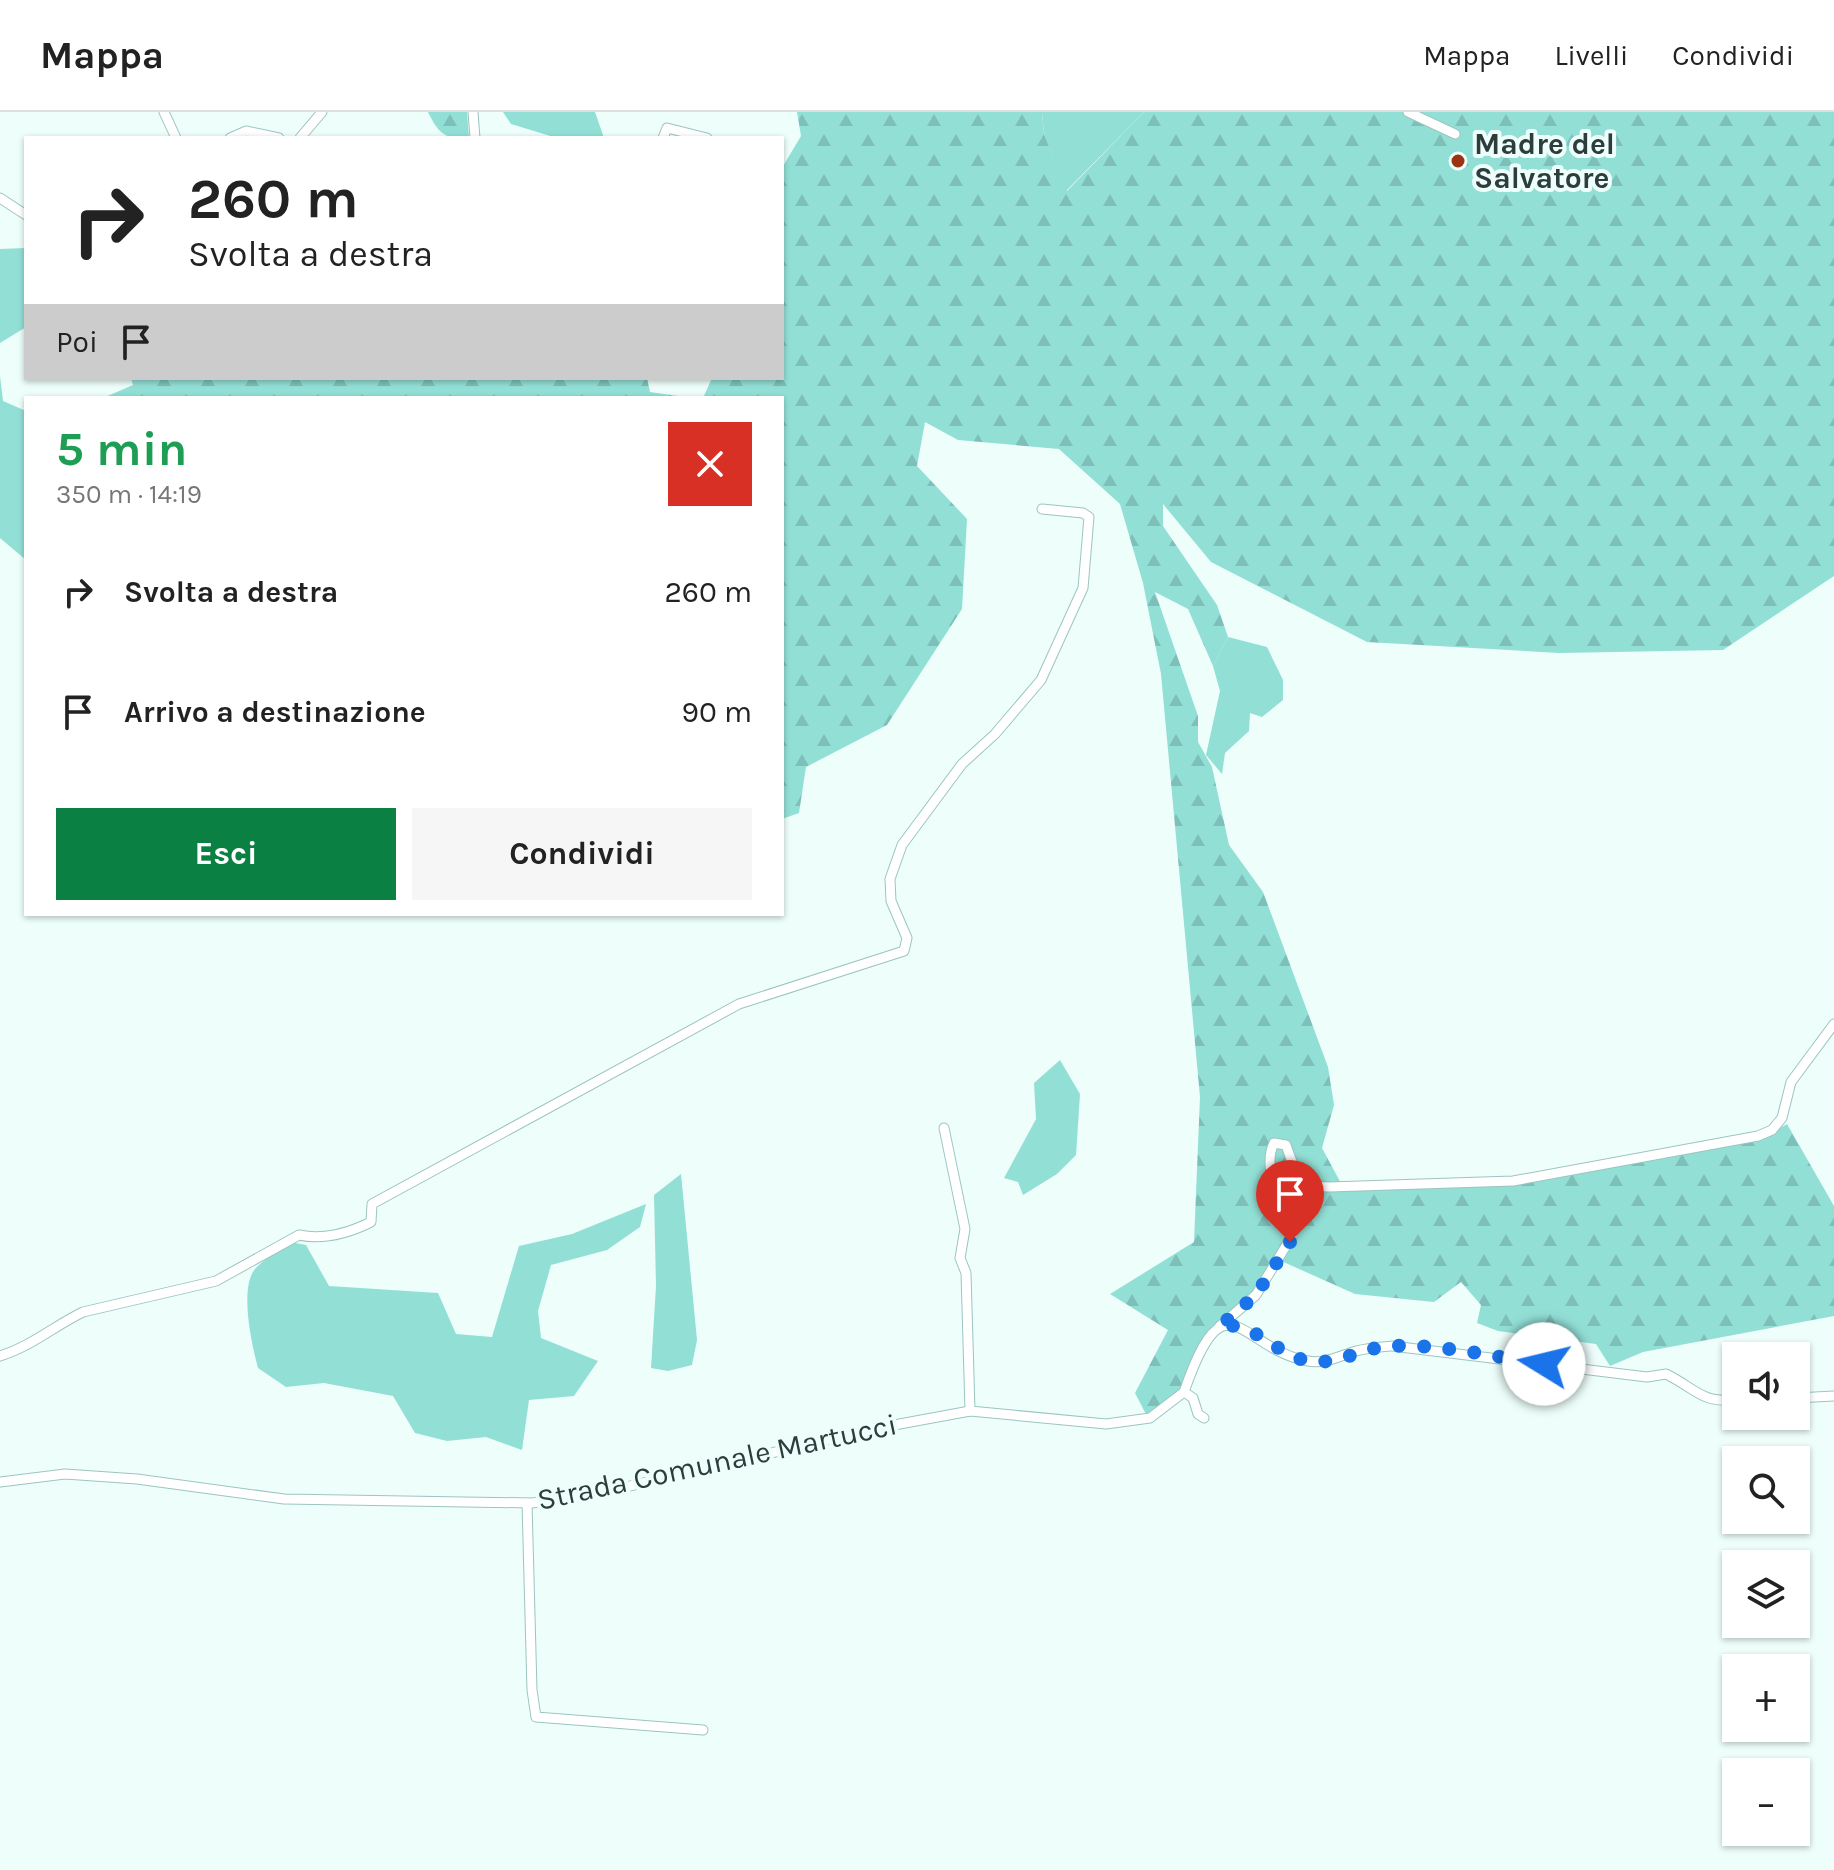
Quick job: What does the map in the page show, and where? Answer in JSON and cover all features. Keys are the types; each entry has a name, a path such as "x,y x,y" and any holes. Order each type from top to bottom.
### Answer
{"street":[{"path":"164,112 175,136"},
{"path":"302,136 322,112"},
{"path":"473,112 475,136"},
{"path":"1408,112 1455,134"},
{"path":"664,136 667,128 699,136"},
{"path":"235,136 246,131 270,136"},
{"path":"0,198 24,214"},
{"path":"0,1356 34,1343 83,1312 216,1281 299,1235 312,1237 357,1229 371,1222 372,1204 707,1019 770,993 904,951 907,938 891,901 890,879 902,845 962,764 995,734 1041,680 1083,588 1089,517 1083,513 1042,509"},
{"path":"1204,1418 1198,1414 1193,1398 1184,1392 1195,1361 1219,1327 1256,1295 1292,1236 1272,1169 1271,1150 1274,1143 1286,1145 1296,1173 1303,1181 1329,1187 1513,1181 1747,1138 1772,1130 1782,1118 1791,1082 1829,1038 1834,1024"},
{"path":"944,1128 965,1229 960,1258 966,1273 970,1411"},
{"path":"1219,1327 1228,1324 1248,1330 1307,1361 1331,1361 1357,1351 1392,1346 1647,1377 1666,1374 1698,1396 1722,1401"},
{"name":"Strada Comunale Martucci","path":"0,1482 65,1474 137,1479 284,1499 527,1503 596,1494 878,1428 970,1411 1106,1424 1153,1417 1184,1392"},
{"path":"1810,1397 1834,1396"},
{"path":"527,1503 532,1690 536,1717 703,1730"}],"green space":[{"path":"428,112 467,112 469,136 448,136"},
{"path":"503,112 595,112 603,136 550,136 511,124"},
{"path":"797,112 1042,112 1044,134 1067,191 1144,112 1834,112 1834,576 1723,650 1559,653 1367,642 1211,562 1163,504 1163,526 1217,605 1228,637 1213,666 1188,609 1155,592 1198,716 1198,742 1212,767 1229,845 1263,892 1328,1067 1334,1105 1322,1148 1343,1187 1513,1185 1763,1138 1787,1124 1834,1206 1834,1316 1643,1352 1610,1366 1596,1344 1498,1331 1477,1323 1481,1305 1461,1282 1434,1302 1355,1294 1279,1260 1256,1295 1224,1323 1198,1359 1183,1394 1150,1422 1135,1393 1168,1330 1110,1294 1194,1242 1200,1097 1161,674 1143,583 1120,504 1059,449 958,440 925,422 917,466 967,519 962,609 887,725 806,767 799,813 784,818 784,396 704,396 711,380 784,380 784,165 801,136"},
{"path":"1042,112 1144,112 1066,191 1044,134"},
{"path":"24,248 24,328 0,343 0,249"},
{"path":"0,376 3,401 24,410 24,558 0,538"},
{"path":"132,380 647,380 650,392 678,396 108,396 133,385"},
{"path":"1228,637 1267,647 1283,680 1283,700 1262,717 1250,713 1249,731 1225,753 1222,774 1206,755 1220,691 1213,666"},
{"path":"1060,1060 1080,1094 1076,1155 1057,1174 1023,1195 1018,1182 1004,1178 1036,1119 1034,1083"},
{"path":"681,1174 697,1340 692,1365 668,1371 651,1368 656,1286 654,1195"},
{"path":"646,1204 640,1227 607,1250 551,1265 538,1311 541,1338 598,1361 574,1396 529,1400 522,1450 486,1437 447,1441 415,1433 393,1396 324,1383 286,1387 258,1368 248,1317 250,1278 259,1265 290,1242 306,1245 329,1286 438,1293 456,1334 492,1337 519,1246 572,1234"}],"place":[{"name":"Madre del Salvatore","path":"1458,161"}],"route":[{"path":"1290,1242 1256,1295 1228,1316 1219,1327 1228,1324 1248,1330 1307,1361 1331,1361 1357,1351 1392,1346 1544,1364"}]}
